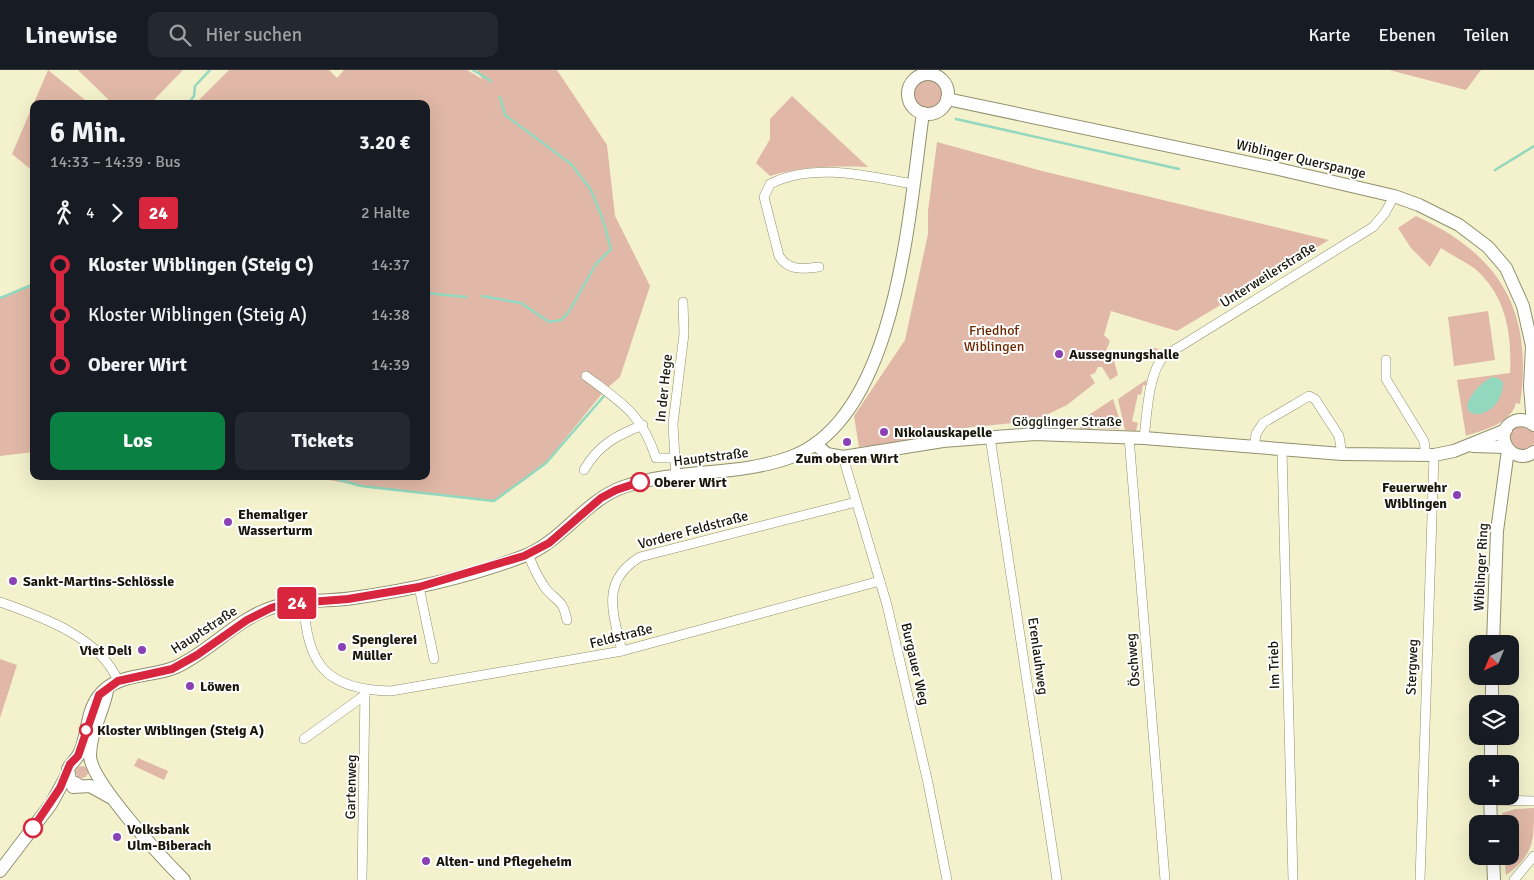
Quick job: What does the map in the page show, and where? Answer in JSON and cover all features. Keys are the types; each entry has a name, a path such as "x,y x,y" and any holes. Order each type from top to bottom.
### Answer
{"main road":[{"path":"932,72 943,80 946,86 947,99 941,109 929,114 923,114 912,107 908,99 908,90 913,79 919,75 932,72"},
{"name":"Wiblinger Querspange","path":"947,99 1274,168 1394,196 1419,205 1459,225 1488,247 1506,268 1523,306 1532,346 1530,387 1534,425"},
{"name":"Hauptstraße","path":"118,681 172,669 188,661 258,614 284,604 348,599 419,587 528,554 549,543 589,507 608,494 634,484 763,465 793,456 819,441 843,417 858,392 874,361 888,325 897,292 923,114"},
{"name":"Wiblinger Querspange","path":"1516,421 1530,387"},
{"path":"1516,421 1525,421 1534,425"},
{"name":"Gögglinger Straße","path":"819,441 827,454 843,457 943,441 1044,434 1144,438 1342,454 1430,455 1468,446 1506,430 1516,421"},
{"name":"Wiblinger Ring","path":"1493,635 1497,531 1507,449 1504,438 1506,430"},
{"name":"Gögglinger Straße","path":"1468,446 1507,449 1515,455 1529,454"},
{"name":"Wiblinger Ring","path":"1503,492 1529,454"},
{"path":"1,868 51,804 68,773 70,764 79,753 99,695 118,681"},
{"path":"107,689 93,736 90,755 94,766 140,835 184,880"},
{"path":"75,760 84,758 94,766"},
{"path":"51,804 73,788 83,786 94,779 94,766"},
{"path":"68,773 72,782 101,791 118,804"},
{"path":"1493,865 1494,880"}],"street":[{"path":"819,267 794,268 783,263 779,256 764,197 770,184 799,175 830,172 912,184"},
{"name":"Unterweilerstraße","path":"1144,438 1154,374 1157,364 1165,356 1373,227 1385,213 1394,196"},
{"name":"In der Hege","path":"676,477 673,424 684,334 683,302"},
{"path":"1386,360 1386,379 1424,441 1430,455"},
{"path":"586,376 626,406 643,425 656,458 675,458"},
{"path":"1254,447 1256,434 1264,423 1309,396 1317,402 1338,436 1342,454"},
{"path":"584,470 592,457 604,445 618,435 643,425"},
{"name":"Erenlauhweg","path":"990,437 1057,880"},
{"name":"Öschweg","path":"1129,437 1165,880"},
{"name":"Im Trieb","path":"1282,450 1293,880"},
{"name":"Stergweg","path":"1420,880 1430,455"},
{"name":"Burgauer Weg","path":"843,457 880,581 926,773 947,880"},
{"name":"Vordere Feldstraße","path":"622,651 614,619 612,597 614,586 627,565 640,558 856,502"},
{"path":"528,554 536,575 547,590 564,605 567,620"},
{"name":"Feldstraße","path":"304,602 308,641 316,659 332,677 365,692 403,690 622,651 880,581"},
{"path":"419,587 434,659"},
{"path":"0,602 77,636 107,662 118,681"},
{"path":"304,739 365,692"},
{"name":"Gartenweg","path":"362,880 365,692"},
{"path":"1519,800 1534,801"},
{"path":"1514,880 1534,856"}],"green space":[{"path":"48,70 85,100 35,100"},
{"path":"78,70 183,70 154,100 109,100"},
{"path":"229,70 329,70 337,78 344,70 467,70 482,79 477,70 557,70 607,145 615,216 650,286 620,377 605,390 547,461 528,478 494,501 361,486 329,480 430,480 430,100 199,100"},
{"path":"1389,70 1481,70 1466,90"},
{"path":"932,74 939,77 945,83 948,94 947,102 939,111 932,114 924,114 917,111 909,102 908,90 911,83 920,75"},
{"path":"792,96 868,167 818,167 770,176 756,163 770,139 770,119"},
{"path":"30,112 30,169 12,154"},
{"name":"Friedhof Wiblingen","path":"937,142 1042,171 1329,240 1177,331 1111,311 1104,335 1110,341 1106,351 1114,361 1118,375 1110,380 1102,367 1098,367 1095,373 1090,375 1095,383 1067,405 1034,421 924,432 924,440 859,447 854,416 905,340 928,234 928,211"},
{"path":"1416,216 1445,231 1469,248 1489,267 1504,289 1515,313 1521,340 1523,370 1520,404 1516,403 1513,410 1502,421 1466,436 1457,380 1510,373 1508,329 1500,303 1493,290 1474,268 1441,248 1430,267 1411,248 1398,228"},
{"path":"30,287 30,452 0,456 0,298"},
{"path":"1488,311 1495,360 1454,366 1448,317"},
{"path":"1149,347 1159,349 1141,361 1126,356 1126,352 1129,350 1145,355"},
{"path":"1146,380 1147,386 1143,385 1141,395 1138,394 1132,421 1138,423 1136,431 1125,430 1118,399"},
{"path":"1113,399 1120,421 1117,421 1119,429 1092,428 1091,431 1080,429 1081,420"},
{"path":"1522,425 1531,429 1535,438 1531,447 1522,451 1513,447 1509,438 1513,429"},
{"path":"0,659 17,665 0,718"},
{"path":"138,758 168,771 164,780 134,766"},
{"path":"80,766 84,766 88,772 84,778 80,778 76,774 76,770"},
{"path":"1534,808 1533,839 1527,854 1519,863 1519,815 1502,815 1502,813 1516,809"},
{"path":"1505,865 1517,865 1515,867 1506,875"}],"shaded area":[{"path":"1492,377 1498,378 1503,382 1501,395 1495,405 1487,411 1479,414 1472,413 1468,410 1468,402 1474,392"}],"waterway":[{"path":"191,100 194,96 195,86 210,70"},
{"path":"473,70 491,81"},
{"path":"482,296 521,303 549,322 561,320 568,313 596,264 611,249 603,220 591,190 571,164 505,115 500,97"},
{"path":"956,119 1179,169"},
{"path":"1495,170 1534,146"},
{"path":"0,298 30,286"},
{"path":"430,293 466,297"},
{"path":"340,480 361,486 494,501 546,463 604,396"}],"bus line":[{"name":"24","path":"33,828 51,804 67,776 70,764 78,756 85,731 99,695 112,684 172,669 207,649 247,620 271,608 284,604 348,599 400,591 480,570 524,556 549,543 601,498 616,490 640,482"}],"place":[{"name":"Aussegnungshalle","path":"1059,354"},
{"name":"Nikolauskapelle","path":"884,432"},
{"name":"Zum oberen Wirt","path":"847,442"},
{"name":"Oberer Wirt","path":"640,482"},
{"name":"Feuerwehr Wiblingen","path":"1457,495"},
{"name":"Ehemaliger Wasserturm","path":"228,522"},
{"name":"Sankt-Martins-Schlössle","path":"13,581"},
{"name":"Spenglerei Müller","path":"342,647"},
{"name":"Viet Deli","path":"142,650"},
{"name":"Löwen","path":"190,686"},
{"name":"Kloster Wiblingen (Steig A)","path":"86,730"},
{"name":"Volksbank Ulm-Biberach","path":"117,837"},
{"name":"Alten- und Pflegeheim","path":"426,861"}]}
